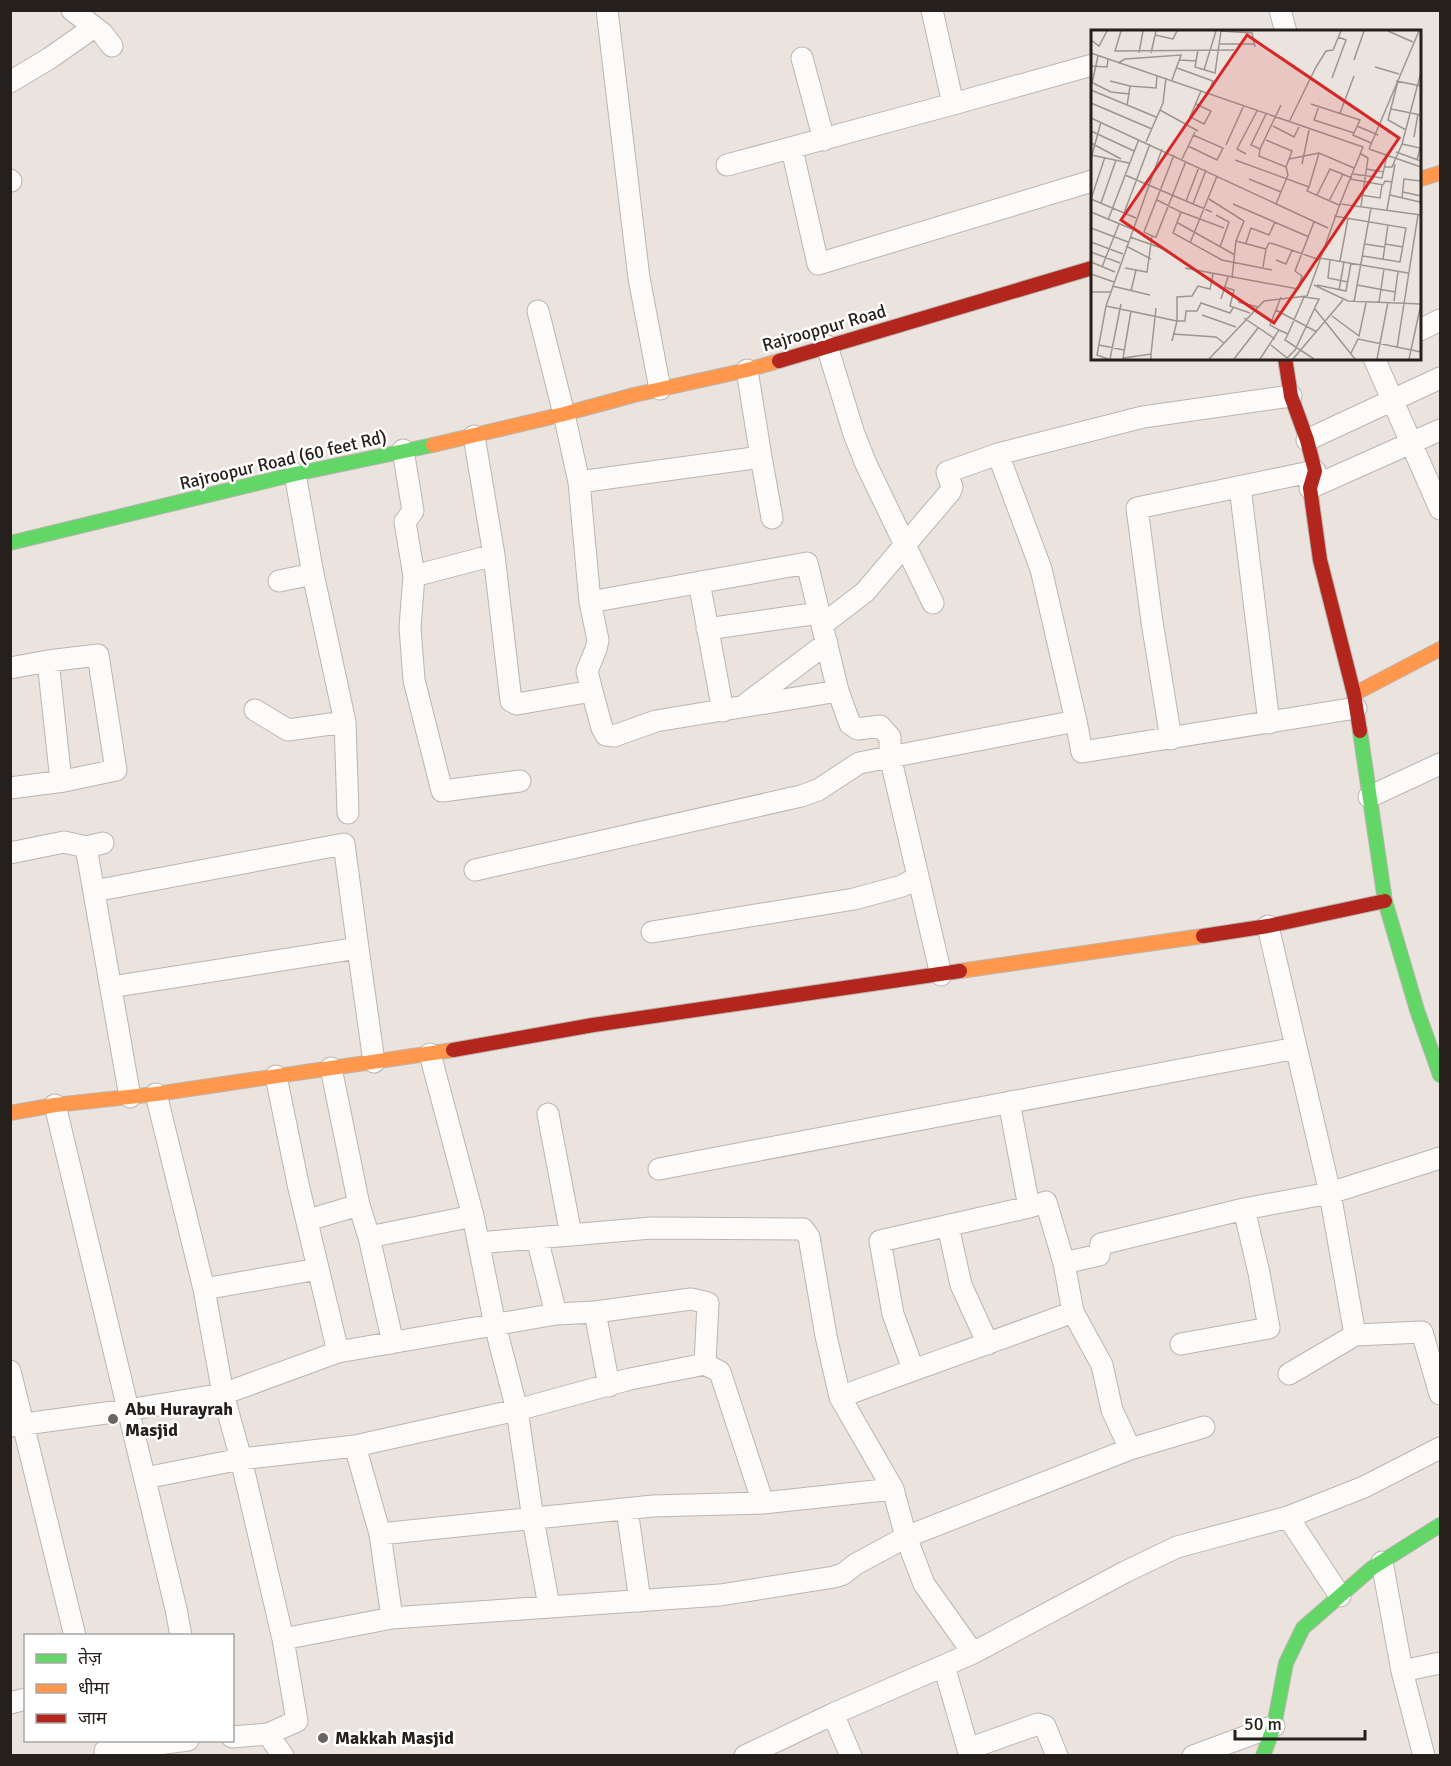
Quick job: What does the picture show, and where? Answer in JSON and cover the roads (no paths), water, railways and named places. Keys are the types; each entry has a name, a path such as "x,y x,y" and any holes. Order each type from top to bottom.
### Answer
{"street":[{"path":"72,10 102,33 112,46"},
{"path":"608,10 639,278 660,389"},
{"path":"932,10 953,105"},
{"path":"1280,10 1285,30"},
{"path":"10,82 51,58 94,27"},
{"path":"802,58 824,140"},
{"path":"727,165 953,105 1091,65"},
{"path":"792,149 818,264 1091,182"},
{"path":"1421,178 1440,173"},
{"name":"Rajrooppur Road","path":"564,414 660,389 747,370 1091,268"},
{"path":"538,311 579,482 590,602 598,640 587,671 602,728 606,735 614,736 656,721 838,691"},
{"path":"1421,329 1440,320"},
{"path":"826,346 866,464 933,603"},
{"path":"1285,360 1291,396 1307,440 1320,560 1355,701 1385,901 1417,1010 1440,1075"},
{"path":"1375,360 1440,509"},
{"path":"747,370 772,518"},
{"path":"1307,440 1440,378"},
{"path":"732,709 865,592 950,492 952,487 947,472 998,454 1143,417 1291,396"},
{"name":"Rajroopur Road (60 feet Rd)","path":"10,543 295,474 474,436 564,414"},
{"path":"1170,739 1137,508 1240,487 1313,479 1440,430"},
{"path":"474,436 494,555 511,701 517,704 592,691"},
{"path":"403,450 413,511 405,522 414,576 410,627 414,680 442,791 520,781"},
{"path":"998,454 1041,569 1082,752 1269,723 1355,701 1440,649"},
{"path":"579,482 761,457"},
{"path":"295,474 313,574 345,722 348,813"},
{"path":"1240,487 1269,723"},
{"path":"414,576 494,555"},
{"path":"590,602 807,563 838,691 850,724 858,729 880,726 890,737 890,756 940,975"},
{"path":"279,581 313,574"},
{"path":"699,582 707,629 732,709"},
{"path":"707,629 823,627"},
{"path":"10,668 98,655 116,770 64,781 10,788"},
{"path":"48,661 60,772 64,781"},
{"path":"255,710 288,730 345,722"},
{"path":"475,870 801,796 818,790 859,763 1076,721"},
{"path":"1368,797 1440,764"},
{"path":"10,853 64,842 95,845 94,891 130,1097"},
{"path":"94,891 344,844 375,1062"},
{"path":"652,932 854,899 902,886 918,877"},
{"path":"10,1113 430,1054 593,1025 1268,926 1385,901"},
{"path":"1268,926 1330,1193 1355,1335"},
{"path":"111,987 358,948"},
{"path":"658,1169 1296,1048"},
{"path":"430,1054 473,1216 495,1325 517,1410 549,1606"},
{"path":"332,1068 359,1205 369,1237 393,1343"},
{"path":"276,1076 298,1184 338,1352"},
{"path":"156,1094 204,1289 223,1394 241,1459 283,1639 297,1721 268,1734 234,1737"},
{"path":"1009,1102 1029,1207"},
{"path":"55,1106 181,1634"},
{"path":"548,1114 571,1234"},
{"path":"1064,1263 1099,1255 1101,1244 1244,1209 1330,1193 1440,1158"},
{"path":"913,1370 893,1314 880,1241 1046,1202 1064,1263 1073,1312 1102,1365 1112,1410 1130,1449"},
{"path":"308,1220 359,1205"},
{"path":"1181,1344 1269,1328 1244,1209"},
{"path":"369,1237 473,1216"},
{"path":"948,1226 961,1284 988,1344"},
{"path":"478,1243 651,1228 803,1229 809,1237 826,1336 840,1397 893,1489 906,1537 924,1584 973,1653"},
{"path":"537,1238 556,1314"},
{"path":"204,1289 318,1269"},
{"path":"17,1425 223,1394 338,1352 556,1314 595,1312 691,1299 708,1303 705,1364"},
{"path":"595,1312 609,1386"},
{"path":"840,1397 1073,1312"},
{"path":"1289,1374 1355,1335 1422,1332 1440,1394"},
{"path":"145,1478 241,1459 355,1446 517,1410 630,1379 705,1364 720,1372 763,1503"},
{"path":"10,1371 17,1425 75,1634"},
{"path":"283,1639 392,1618 720,1595 834,1577 906,1537 1130,1449 1204,1427"},
{"path":"355,1446 380,1534 392,1618"},
{"path":"745,1755 973,1653 1177,1547 1288,1517 1364,1487 1440,1448"},
{"path":"380,1534 653,1506 763,1503 893,1489"},
{"path":"627,1509 640,1601"},
{"path":"1288,1517 1340,1596"},
{"path":"1263,1755 1274,1726 1286,1663 1303,1628 1372,1568 1440,1525"},
{"path":"1382,1562 1402,1671 1424,1755"},
{"path":"1402,1671 1440,1663"},
{"path":"944,1666 969,1752 1038,1724 1046,1726 1057,1755"},
{"path":"833,1714 851,1755"},
{"path":"1193,1755 1274,1726"},
{"path":"268,1734 284,1755"},
{"path":"104,1749 169,1742"}],"place":[{"name":"Abu Hurayrah Masjid","path":"113,1419"},
{"name":"Makkah Masjid","path":"323,1738"}]}
